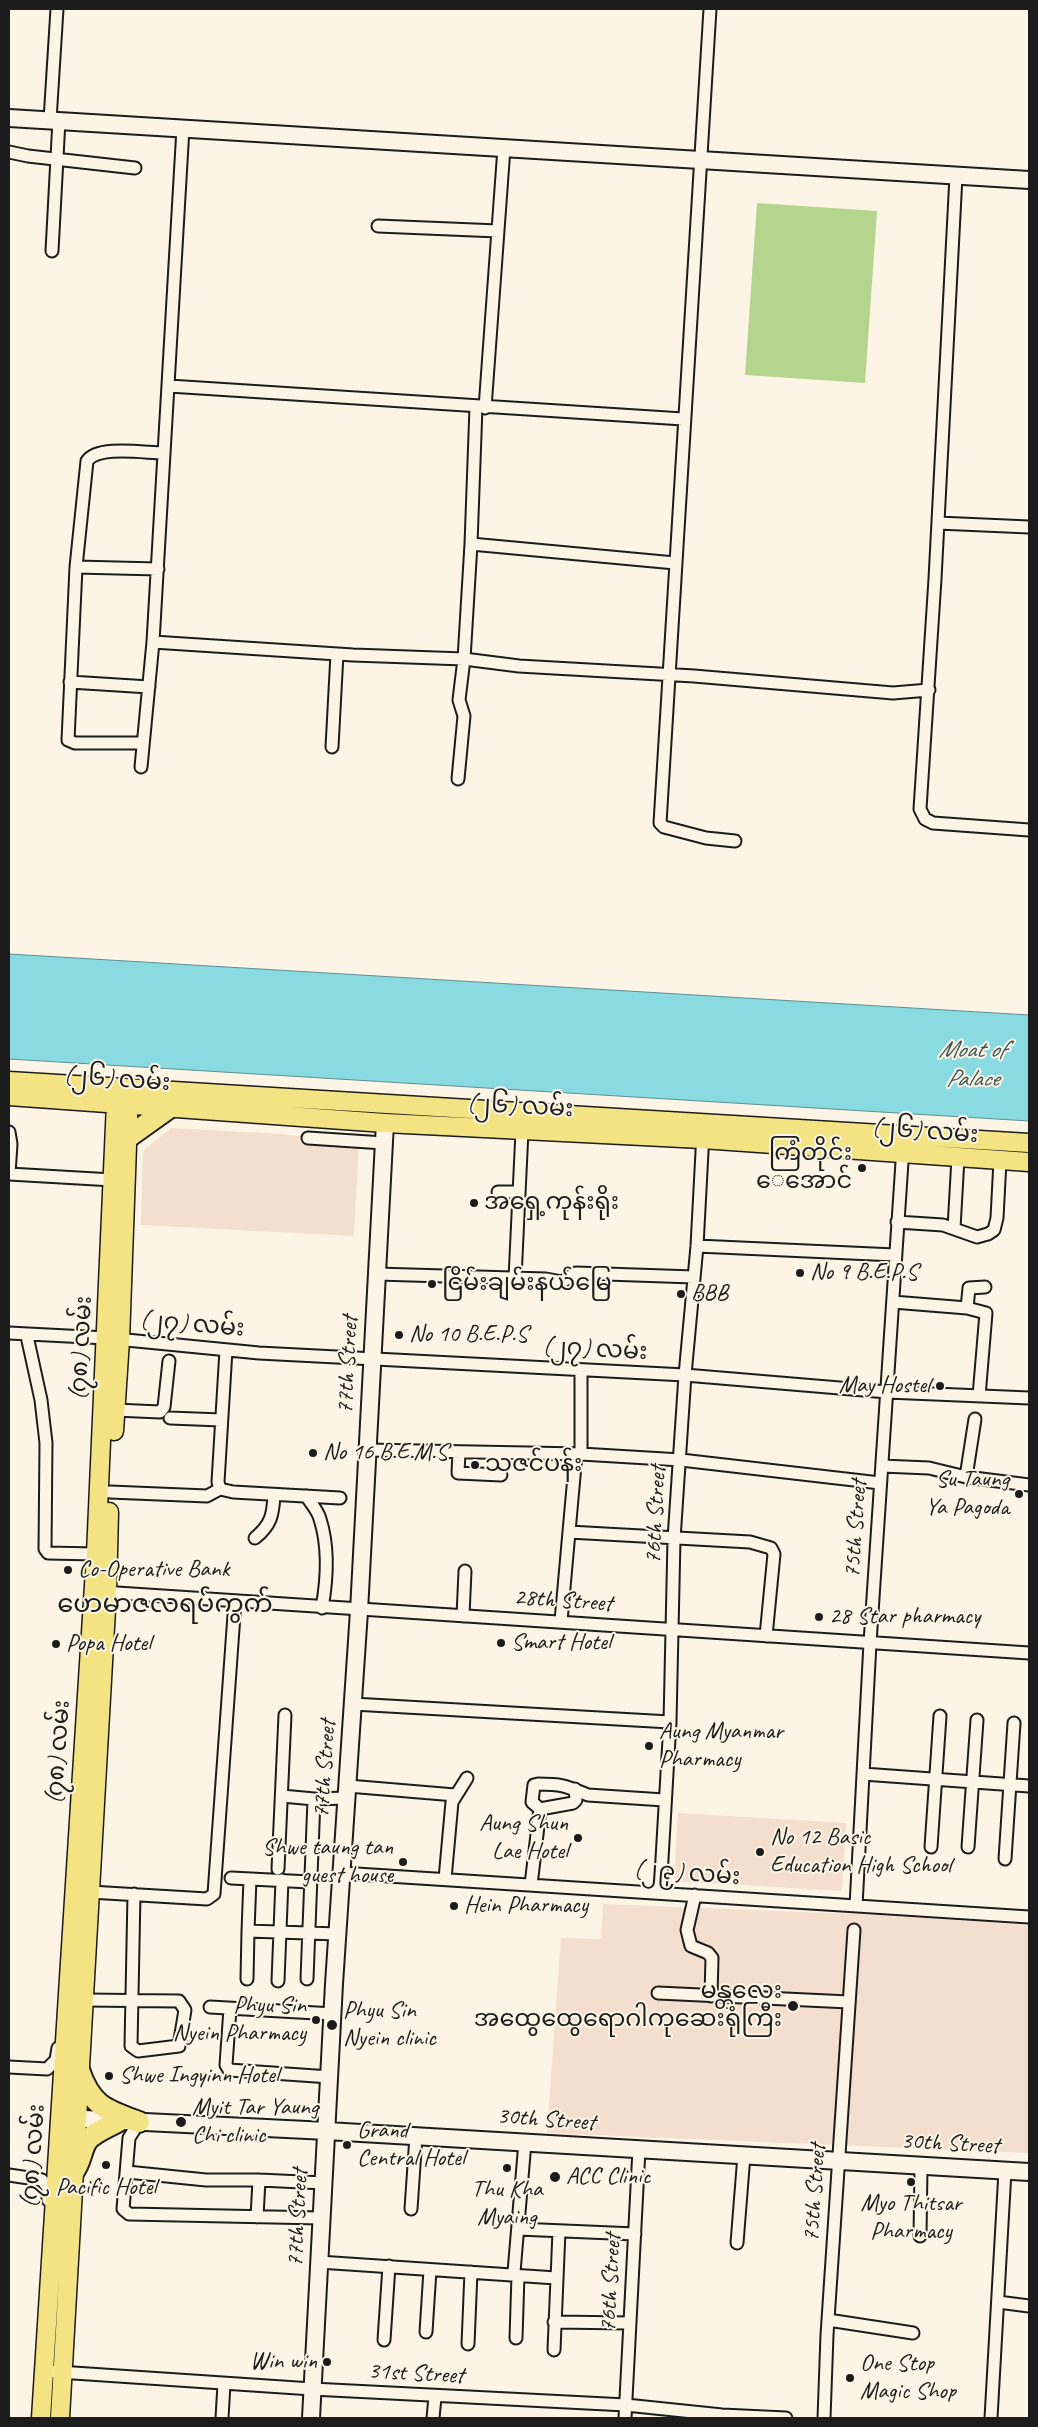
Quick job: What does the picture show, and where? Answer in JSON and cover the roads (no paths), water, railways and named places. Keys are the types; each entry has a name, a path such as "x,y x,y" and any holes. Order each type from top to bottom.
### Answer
{"highway":[{"path":"127,1138 169,1108"},
{"path":"79,2070 93,2099 113,2113 140,2122"},
{"path":"74,2171 78,2166 87,2141 119,2121"}],"main road":[{"name":"(၂၆) လမ်း","path":"9,1081 122,1096 169,1108 385,1123 522,1131 703,1131 905,1136 1029,1143"},
{"name":"(၂၆) လမ်း","path":"9,1096 122,1096 703,1131 902,1155 1029,1162"},
{"name":"(၇၈) လမ်း","path":"60,2418 74,2171 68,2119 79,2070 85,2000 90,1892 100,1592 96,1554 127,1138 122,1096"},
{"name":"(၇၈) လမ်း","path":"41,2418 50,2274 68,2119 70,1960 110,1492 115,1410 113,1180 122,1096"}],"street":[{"path":"52,251 57,160 55,120 57,9"},
{"path":"710,9 683,419 660,823 664,827 706,838 735,841"},
{"path":"9,118 1029,180"},
{"path":"141,767 158,569 164,453 170,386 183,128"},
{"path":"458,779 464,716 459,700 464,660 480,407 498,231 504,148"},
{"path":"9,152 57,160 135,168"},
{"path":"956,176 929,690 920,808 922,815 933,823 1029,830"},
{"path":"378,226 498,231"},
{"path":"170,386 683,419"},
{"path":"143,743 70,743 67,735 76,567 87,461 91,455 102,452 164,453"},
{"path":"938,524 1029,527"},
{"path":"471,544 675,563"},
{"path":"76,567 158,569"},
{"path":"153,642 669,674 893,693 929,690"},
{"path":"332,747 337,654"},
{"path":"70,682 149,688"},
{"name":"77th Street","path":"311,2418 321,2218 359,1611 385,1123"},
{"path":"515,1278 522,1131"},
{"name":"76th Street","path":"660,1893 670,1722 674,1538 681,1460 685,1375 697,1246 703,1131"},
{"path":"9,1132 11,1144 9,1174 113,1180"},
{"name":"75th Street","path":"856,1906 880,1482 897,1222 905,1136"},
{"path":"308,1138 384,1143"},
{"path":"954,1228 958,1158"},
{"path":"897,1222 954,1228 977,1237 988,1234 994,1230 997,1218 1000,1161"},
{"path":"498,1192 519,1192"},
{"path":"697,1246 895,1255"},
{"path":"377,1274 546,1279 562,1282 576,1273 694,1277"},
{"path":"968,1308 969,1288 985,1287"},
{"path":"893,1302 968,1308 986,1313 979,1396"},
{"name":"(၂၇) လမ်း","path":"9,1333 27,1336 113,1339 226,1350 581,1371 685,1375 887,1392 1029,1398"},
{"path":"27,1336 41,1400 46,1443 45,1549 48,1553 96,1554"},
{"path":"220,1489 218,1482 226,1350"},
{"path":"115,1410 160,1412 164,1407 168,1361"},
{"path":"561,1621 569,1532 579,1454 581,1371"},
{"path":"170,1418 221,1420"},
{"path":"966,1477 975,1419"},
{"path":"367,1450 579,1454 681,1460 880,1482"},
{"path":"459,1452 458,1473 501,1475"},
{"path":"882,1466 929,1468 966,1477 1029,1485"},
{"path":"110,1492 208,1496 220,1489 274,1495 340,1498"},
{"path":"254,1538 266,1529 273,1516 274,1495"},
{"path":"306,1496 320,1518 326,1557 325,1590 322,1608"},
{"path":"569,1532 750,1542 771,1548 774,1554 766,1636"},
{"path":"463,1616 466,1571"},
{"name":"28th Street","path":"100,1592 359,1611 561,1621 870,1644 1029,1653"},
{"path":"90,1892 207,1899 214,1894 235,1601"},
{"path":"353,1704 670,1722"},
{"path":"278,1981 285,1715"},
{"path":"931,1847 940,1716"},
{"path":"968,1847 977,1720"},
{"path":"1005,1859 1014,1723"},
{"path":"863,1774 936,1779 973,1784 1029,1786"},
{"path":"445,1879 451,1810 455,1795 467,1778"},
{"path":"540,1809 532,1802 534,1785 560,1785 588,1795 664,1800"},
{"path":"540,1809 575,1802 575,1789"},
{"path":"282,1796 314,1799 348,1792 455,1795"},
{"path":"307,1979 307,1934 314,1799"},
{"path":"531,1885 540,1809"},
{"name":"(၂၉) လမ်း","path":"342,1873 1029,1917"},
{"path":"231,1878 250,1879 280,1874 310,1882"},
{"path":"247,1980 250,1879"},
{"path":"85,2000 130,2000 179,2001 183,2004 185,2010 182,2039 179,2046 138,2050 130,2046 130,2000 134,1894"},
{"path":"695,1896 688,1938 691,1946 708,1953 712,1958 711,1996"},
{"name":"75th Street","path":"824,2418 821,2335 828,2320 854,1930"},
{"path":"248,1931 338,1934"},
{"path":"9,2067 41,2070 50,2067 57,2057 66,1970 70,1960"},
{"path":"658,1993 849,2002"},
{"path":"210,2008 334,2014"},
{"path":"230,2009 226,2065 229,2070 330,2077"},
{"name":"30th Street","path":"68,2119 327,2131 1029,2172"},
{"path":"140,2122 129,2138 123,2209 129,2214 321,2218"},
{"path":"411,2209 416,2136"},
{"path":"516,2338 514,2272 525,2142"},
{"name":"76th Street","path":"626,2418 639,2149"},
{"path":"737,2243 744,2156"},
{"path":"920,2167 920,2236"},
{"path":"991,2418 1004,2171"},
{"path":"127,2172 206,2180 324,2183"},
{"path":"9,2175 42,2180 48,2188 47,2265 50,2274"},
{"path":"257,2217 259,2180"},
{"path":"518,2229 635,2234"},
{"path":"554,2350 556,2278 560,2231"},
{"path":"319,2262 556,2278"},
{"path":"384,2340 389,2266"},
{"path":"426,2332 430,2270"},
{"path":"468,2344 471,2272"},
{"path":"998,2302 1029,2306"},
{"path":"828,2320 913,2333"},
{"path":"554,2322 630,2323"},
{"name":"31st Street","path":"44,2371 435,2397 626,2406 722,2417 786,2418"},
{"path":"222,2418 224,2384"},
{"path":"433,2418 435,2397"}],"water":[{"name":"Moat of Palace","path":"9,954 1029,1015 1029,1121 9,1059"}],"place":[{"name":"ကြံတိုင်း‌ ‌ေအောင်","path":"862,1168"},
{"name":"အရှေ့ကုန်းရိုး","path":"474,1203"},
{"name":"No 9 B.E.P.S","path":"800,1273"},
{"name":"ငြိမ်းချမ်း‌နယ်မြေ","path":"432,1284"},
{"name":"BBB","path":"681,1294"},
{"name":"No 10 B.E.P.S","path":"399,1335"},
{"name":"May Hostel","path":"940,1386"},
{"name":"No 16 B.E.M.S","path":"313,1453"},
{"name":"သဇင်ပန်း","path":"475,1465"},
{"name":"Su Taung Ya Pagoda","path":"1019,1494"},
{"name":"Co-Operative Bank","path":"68,1570"},
{"name":"28 Star pharmacy","path":"819,1617"},
{"name":"Smart Hotel","path":"501,1643"},
{"name":"Popa Hotel","path":"56,1644"},
{"name":"Aung Myanmar Pharmacy","path":"649,1746"},
{"name":"Aung Shun Lae Hotel","path":"578,1838"},
{"name":"No 12 Basic Education High School","path":"760,1852"},
{"name":"Shwe taung tan guest house","path":"403,1862"},
{"name":"Hein Pharmacy","path":"454,1906"},
{"name":"မန္တလေး အထွေထွေရောဂါကုဆေးရုံကြီး","path":"793,2006"},
{"name":"Phyu Sin Nyein Pharmacy","path":"316,2020"},
{"name":"Phyu Sin Nyein clinic","path":"332,2025"},
{"name":"Shwe Ingyinn Hotel","path":"109,2076"},
{"name":"Myit Tar Yaung Chi clinic","path":"181,2122"},
{"name":"Grand Central Hotel","path":"347,2145"},
{"name":"Pacific Hotel","path":"106,2165"},
{"name":"Thu Kha Myaing","path":"507,2168"},
{"name":"ACC Clinic","path":"555,2177"},
{"name":"Myo Thitsar Pharmacy","path":"911,2182"},
{"name":"Win win","path":"327,2362"},
{"name":"One Stop Magic Shop","path":"850,2378"}],"district":[{"name":"ဟေမာဇလရပ်ကွက်","path":"165,1605"}]}
